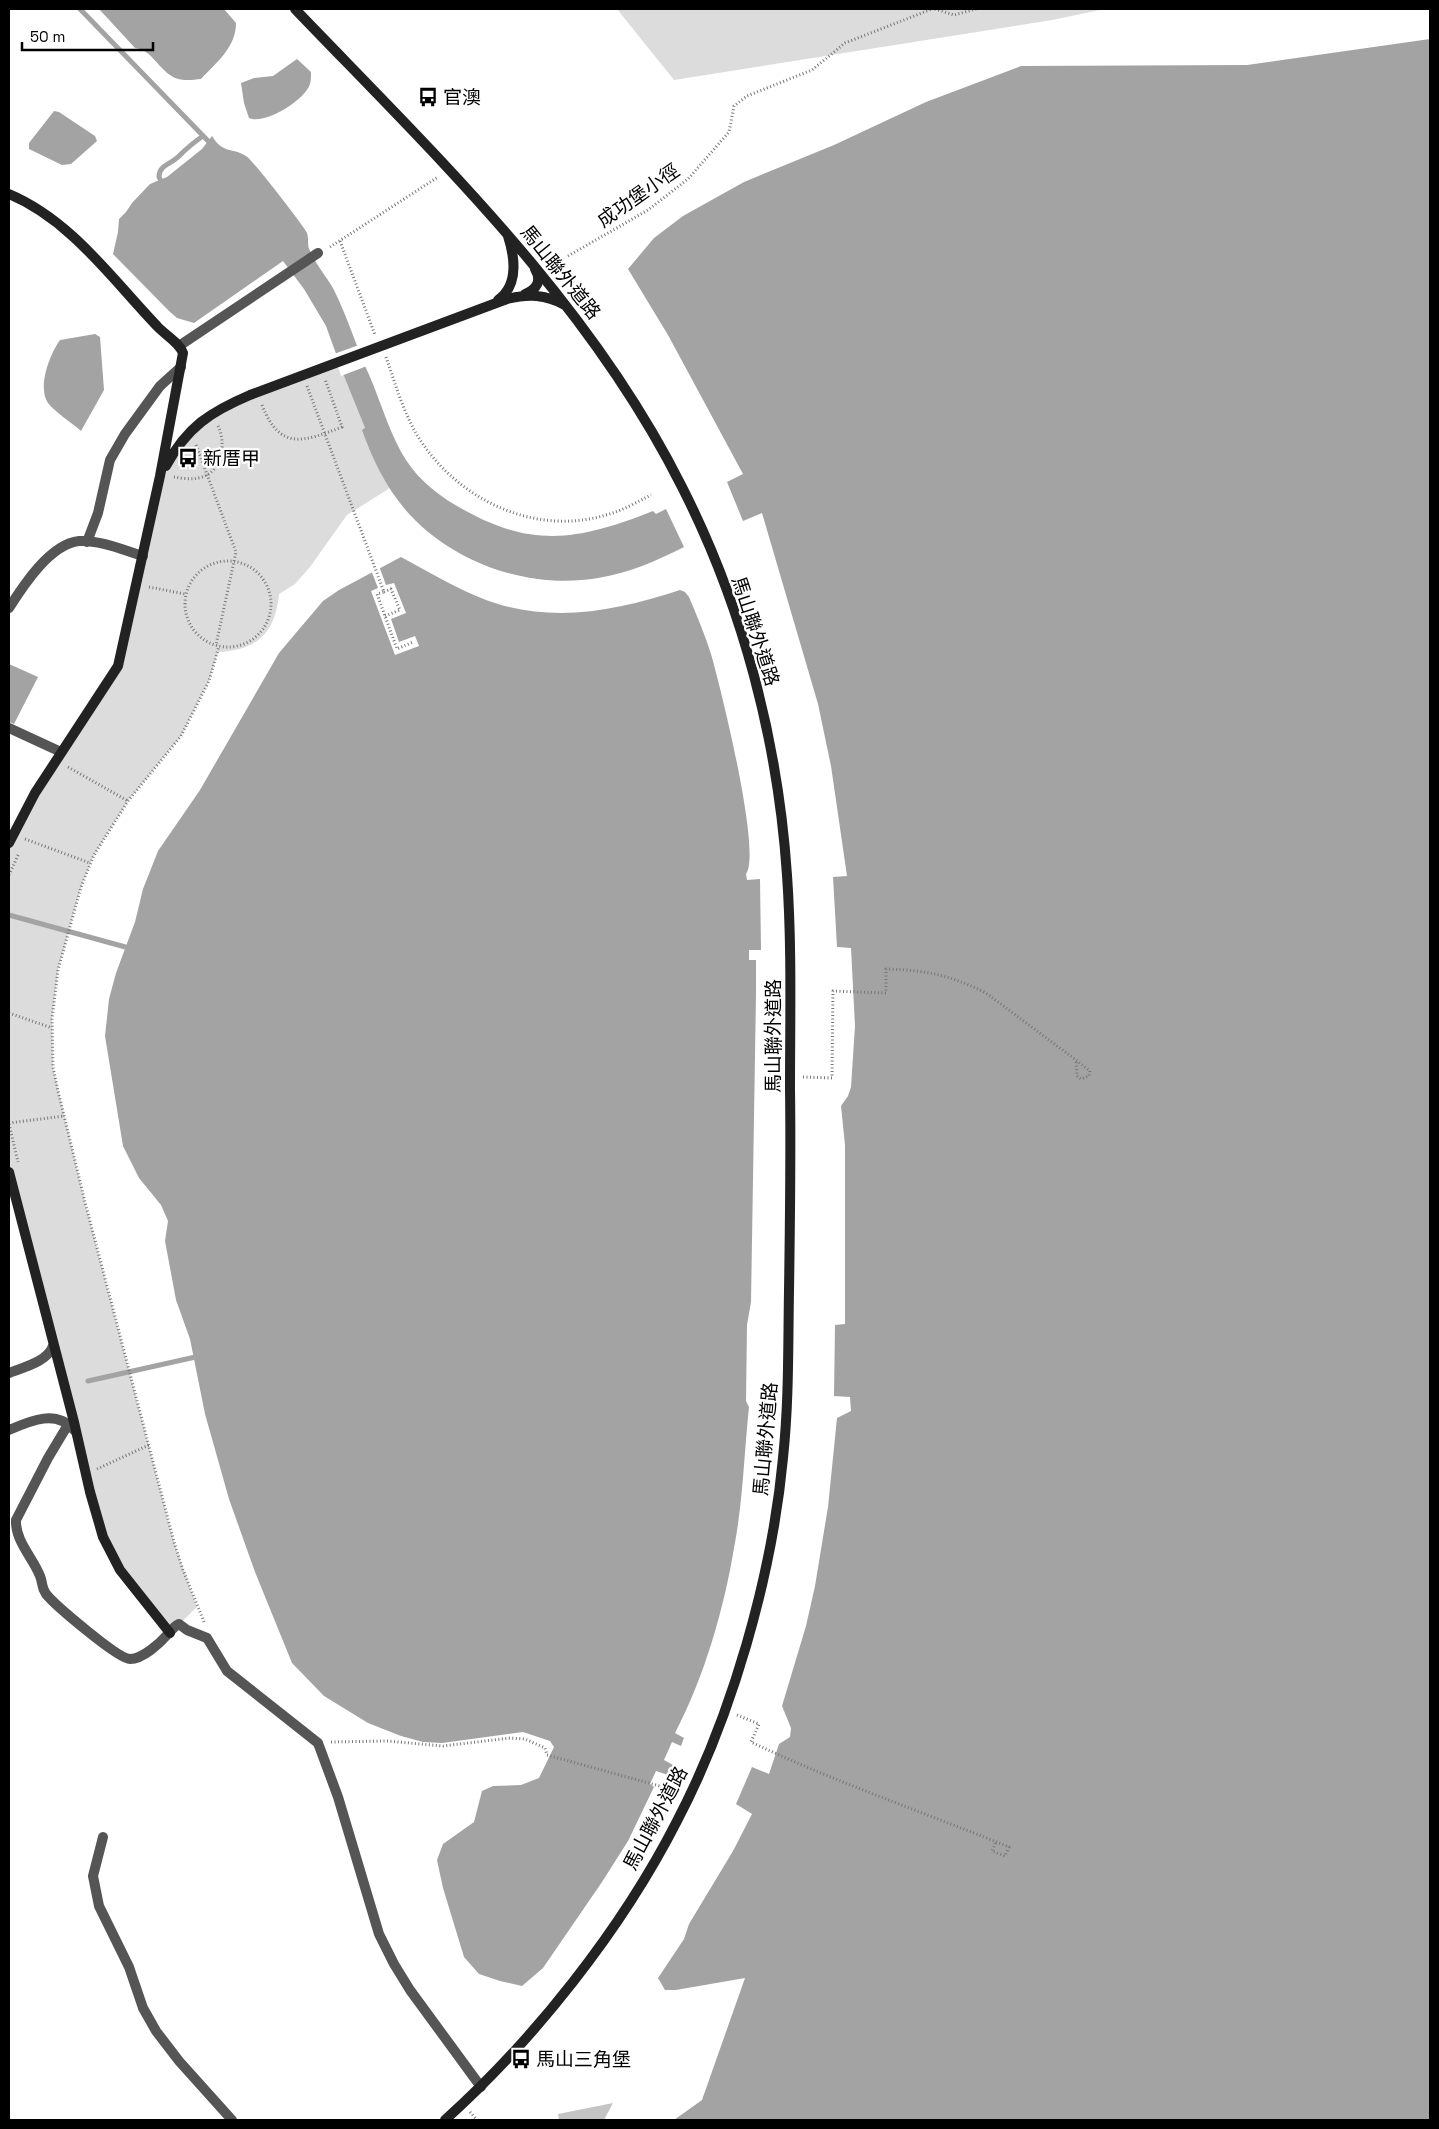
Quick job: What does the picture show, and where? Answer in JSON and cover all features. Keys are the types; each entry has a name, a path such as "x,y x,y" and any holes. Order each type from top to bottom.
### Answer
{"main road":[{"name":"馬山聯外道路","path":"294,9 448,169 532,262 600,348 630,394 684,490 713,558 743,639 770,744 783,826 789,919 791,1117 785,1432 778,1498 770,1548 757,1604 724,1710 680,1815 616,1923 536,2027 481,2087 445,2120"},
{"path":"9,194 47,215 68,232 157,326 179,346 183,353 160,476 118,666 23,813 9,843"},
{"path":"160,476 182,439 193,427 210,414 250,395 364,354 383,352 484,307 503,296 509,288 513,276 514,260 506,233"},
{"path":"484,307 533,291 537,286 538,273 532,262"},
{"path":"520,296 548,297 569,307"},
{"path":"9,1172 73,1429 108,1548 120,1570 137,1594 170,1633"}],"lane":[{"path":"179,346 318,254"},
{"path":"87,542 98,513 110,460 125,434 160,386 181,367"},
{"path":"9,608 34,571 69,545 78,542 96,542 143,556"},
{"path":"9,728 61,752"},
{"path":"9,1373 36,1362 50,1352 53,1346"},
{"path":"9,1430 44,1418 65,1421 73,1429"},
{"path":"73,1429 66,1428 12,1518 20,1539 41,1576 42,1588 48,1597 86,1631 122,1656 130,1659 138,1657 179,1624 187,1630 207,1638 227,1671 318,1743 338,1797 379,1934 410,1990 481,2087"},
{"path":"103,1837 93,1876 99,1906 128,1967 143,2008 156,2031 179,2061 232,2120"}],"path":[{"name":"成功堡小徑","path":"568,256 648,210 688,179 729,132 734,106 747,96 812,70 845,42 933,9 954,15 976,9"},
{"path":"433,169 440,176"},
{"path":"318,254 448,169"},
{"path":"340,241 416,433 427,450 442,467 463,485 494,506 535,519 567,521 606,516 651,495"},
{"path":"261,403 271,426 283,436 302,440 325,434 342,427 325,379"},
{"path":"307,386 384,592"},
{"path":"173,477 198,478 207,474 217,464 222,456 222,438 216,423"},
{"path":"195,442 236,552 209,681 181,736 128,801 90,863 62,954 54,988 52,1028 53,1067 84,1202 182,1570 197,1607"},
{"path":"224,560 234,561 252,567 263,577 269,590 272,604 270,618 263,631 252,641 239,646 217,646 198,636 189,625 185,611 186,594 189,583 198,572 210,564 224,560"},
{"path":"148,587 186,594"},
{"path":"385,616 400,610 392,589 377,594 385,616 397,648 413,642"},
{"path":"67,767 128,801"},
{"path":"25,839 90,863"},
{"path":"800,1086 800,1076 832,1078 833,991 886,993 886,969 937,973 970,984 986,993 1076,1060 1077,1076 1080,1079 1089,1076 1089,1072 1076,1060 986,992 953,978 918,970 886,969 885,993 839,991"},
{"path":"9,1013 52,1028"},
{"path":"9,1123 64,1116"},
{"path":"97,1469 149,1445"},
{"path":"732,1715 759,1724 751,1742 816,1772 1009,1847 1004,1856 992,1851 996,1842"},
{"path":"318,1743 387,1741 443,1746 489,1740 526,1739 545,1748 547,1755 674,1790"},
{"path":"464,2116 477,2105"}],"shaded area":[{"path":"99,9 224,9 236,23 235,32 224,54 201,79 181,80 166,72 150,55 135,48"},
{"path":"617,9 1105,9 1052,20 674,80"},
{"path":"1430,39 1430,2120 674,2120 702,2100 745,1978 676,1990 665,1990 658,1978 684,1939 689,1924 733,1851 752,1814 736,1804 752,1767 769,1774 779,1744 790,1737 791,1728 782,1706 806,1626 815,1586 828,1507 837,1418 851,1411 850,1397 834,1396 835,1325 845,1324 845,1145 841,1106 848,1096 851,1087 855,1026 851,948 837,947 833,877 847,876 831,766 818,704 762,513 743,521 727,482 743,474 668,335 628,269 654,238 683,216 744,182 834,145 926,102 1021,66 1247,65"},
{"path":"297,59 311,72 307,90 293,104 274,115 265,118 249,118 244,103 241,83 254,78 273,76"},
{"path":"54,111 59,112 95,136 97,141 71,164 62,165 29,149 29,143"},
{"path":"212,136 224,148 241,153 250,160 307,233 309,249 339,301 396,441 406,460 418,476 441,495 466,511 514,531 537,535 559,536 581,533 627,521 653,511 656,514 666,509 684,547 631,570 598,578 574,581 525,577 477,562 455,551 435,537 407,512 391,490 377,467 366,442 362,430 365,428 326,326 304,289 283,261 194,323 177,318 113,254 119,219 150,184 167,177 202,149"},
{"path":"95,334 100,337 104,390 81,431 48,403 45,396 44,380 52,354 60,340"},
{"path":"339,363 365,428 363,430 368,445 390,488 347,515 310,567 295,584 279,594 273,619 262,637 244,648 218,652 209,681 181,736 128,801 94,855 81,887 58,970 52,1019 53,1067 85,1202 174,1542 197,1607 170,1633 108,1548 9,1172 9,843 118,666 160,476 203,419"},
{"path":"401,557 475,596 535,612 560,613 608,609 680,590 685,592 689,597 704,633 723,698 738,768 749,835 747,880 760,879 761,950 749,950 749,960 756,960 756,994 751,1302 747,1325 746,1401 749,1407 737,1531 725,1595 704,1666 675,1733 684,1738 681,1746 672,1742 664,1760 673,1765 668,1775 656,1771 650,1784 654,1787 628,1841 543,1968 522,1986 479,1974 464,1957 443,1888 437,1860 443,1844 474,1822 482,1791 493,1786 521,1785 539,1778 554,1747 550,1741 523,1732 442,1743 423,1742 401,1736 368,1723 324,1696 292,1663 255,1572 229,1499 205,1414 190,1339 176,1300 165,1241 168,1221 161,1205 139,1178 123,1146 105,1036 109,999 116,973 135,922 143,889 158,851 200,790 279,653 323,601 339,590"},
{"path":"9,664 38,677 14,724 9,722"}],"pier":[{"path":"359,345 367,366 341,376 334,354"},
{"path":"379,566 386,585 394,583 406,613 391,619 399,642 415,636 419,646 395,655 371,591 378,588 371,570"}],"building":[{"path":"613,2103 604,2120 559,2120 558,2114"}],"waterway":[{"path":"80,9 212,145"},
{"path":"163,185 159,177 161,170 203,136"},
{"path":"9,915 129,948"},
{"path":"88,1381 200,1356"}],"place":[{"name":"官澳","path":"428,97"},
{"name":"新厝甲","path":"188,458"},
{"name":"馬山三角堡","path":"521,2059"}]}
